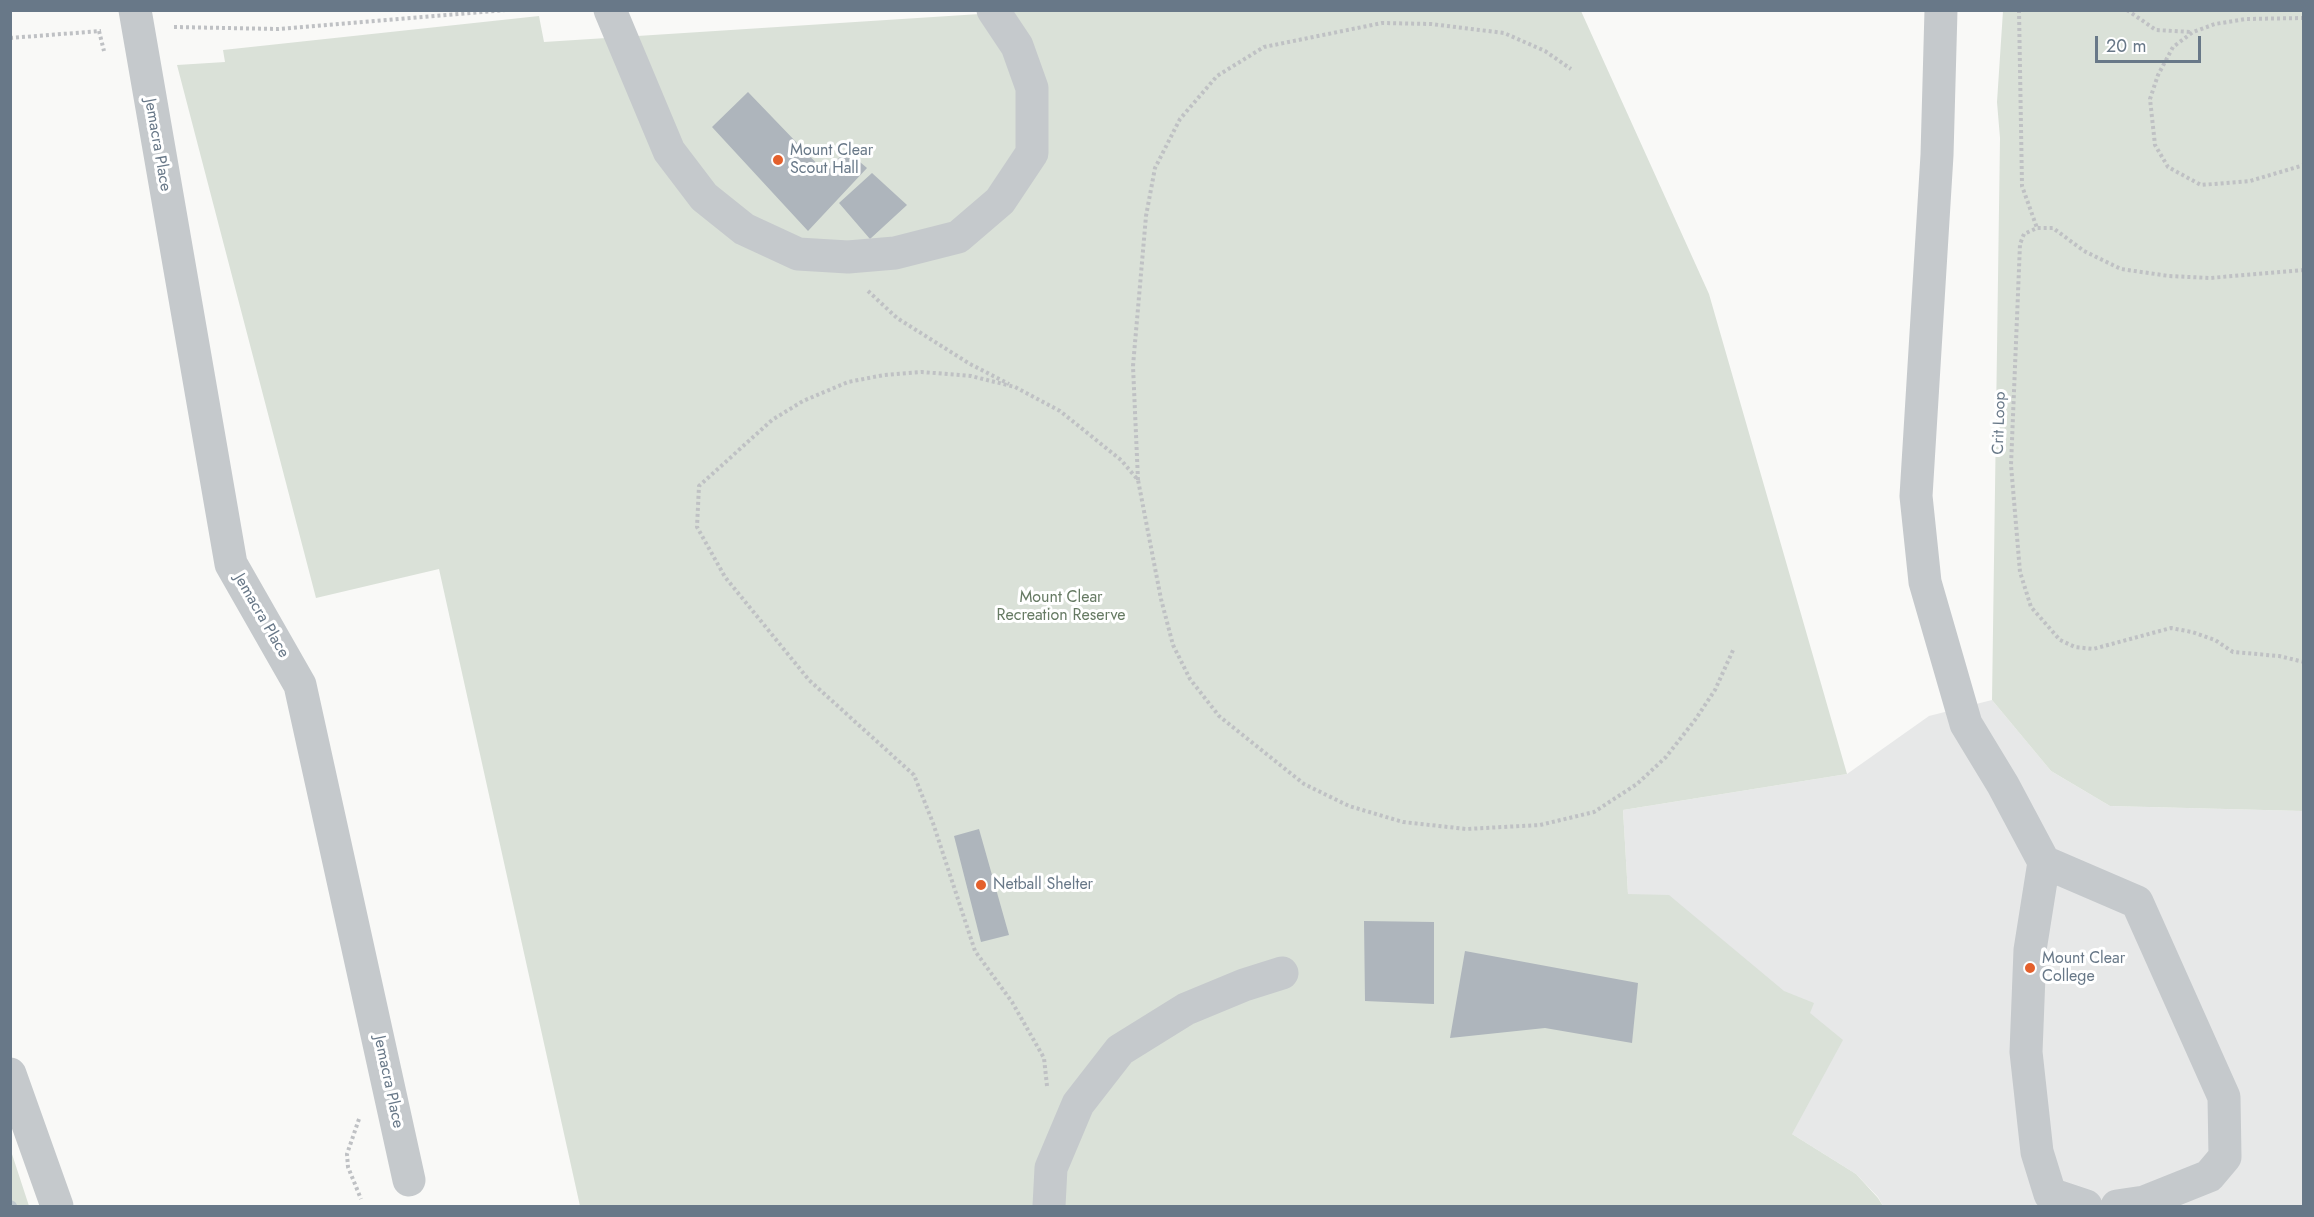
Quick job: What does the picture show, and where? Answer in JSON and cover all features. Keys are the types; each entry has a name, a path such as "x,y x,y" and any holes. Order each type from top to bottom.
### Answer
{"street":[{"path":"610,10 669,152 704,197 744,229 798,254 848,257 895,253 958,237 1000,201 1032,153 1032,88 1017,46 993,10"},
{"path":"1941,10 1936,155 1917,496 1925,582 1966,724 2003,785 2044,862 2031,950 2026,1052 2037,1152 2050,1194 2086,1206"},
{"name":"Jemacra Place","path":"136,21 231,564 300,685 409,1180"},
{"path":"2044,862 2137,902 2224,1097 2225,1157 2209,1176 2144,1202 2118,1206"},
{"path":"1049,1206 1051,1168 1078,1104 1120,1050 1186,1009 1244,985 1282,973"},
{"path":"10,1074 57,1206"}],"path":[{"path":"10,38 99,31 136,21 176,27 278,29 505,10"},
{"path":"2019,10 2022,186 2037,228 2053,228 2085,251 2121,269 2169,276 2210,278 2304,270"},
{"path":"2127,10 2156,30 2193,32"},
{"path":"2304,18 2246,19 2215,24 2193,32 2173,47 2158,75 2150,99 2155,145 2168,167 2201,185 2250,181 2304,165"},
{"path":"1571,69 1545,51 1504,33 1442,25 1382,23 1264,47 1217,76 1180,119 1155,168 1146,216 1133,366 1138,480 1173,645 1190,679 1219,716 1304,784 1349,806 1403,822 1466,829 1540,825 1594,812 1637,784 1666,757 1715,690 1734,648"},
{"name":"Crit Loop","path":"2037,228 2024,234 2020,244 2011,465 2020,572 2031,607 2060,639 2075,647 2093,648 2171,628 2215,640 2233,652 2279,656 2304,662"},
{"path":"862,284 897,318 970,364 1060,411 1120,460 1138,480"},
{"path":"1015,387 971,376 922,372 884,375 848,382 803,401 772,420 699,486 697,527 725,577 809,680 914,776 933,823 975,951 1012,1002 1044,1058 1047,1090"}],"shaded area":[{"name":"Mount Clear College","path":"1992,700 2051,771 2110,806 2303,811 2303,1206 1883,1206 1878,1197 1856,1174 1792,1134 1628,894 1623,810 1847,774 1929,716"}],"green space":[{"name":"Mount Clear Recreation Reserve","path":"1042,10 1581,11 1709,294 1847,774 1623,810 1628,894 1669,895 1784,991 1814,1003 1810,1013 1843,1040 1792,1134 1856,1174 1883,1206 580,1206 439,569 316,598 177,65 225,62 223,50 539,16 544,42"},
{"path":"2003,11 2303,11 2303,811 2110,806 2051,771 1992,700 2000,138 1997,102"},
{"path":"11,1151 29,1206 11,1206"}],"building":[{"name":"Mount Clear Scout Hall","path":"748,92 824,171 847,151 867,168 808,231 712,127"},
{"path":"872,173 907,205 870,239 839,203"},
{"name":"Netball Shelter","path":"979,829 1009,935 981,942 954,836"},
{"path":"1364,921 1434,922 1434,1004 1365,1001"},
{"path":"1465,951 1638,983 1632,1043 1545,1028 1450,1038"}],"place":[{"name":"Mount Clear Scout Hall","path":"778,160"},
{"name":"Netball Shelter","path":"981,885"},
{"name":"Mount Clear College","path":"2030,968"}]}
